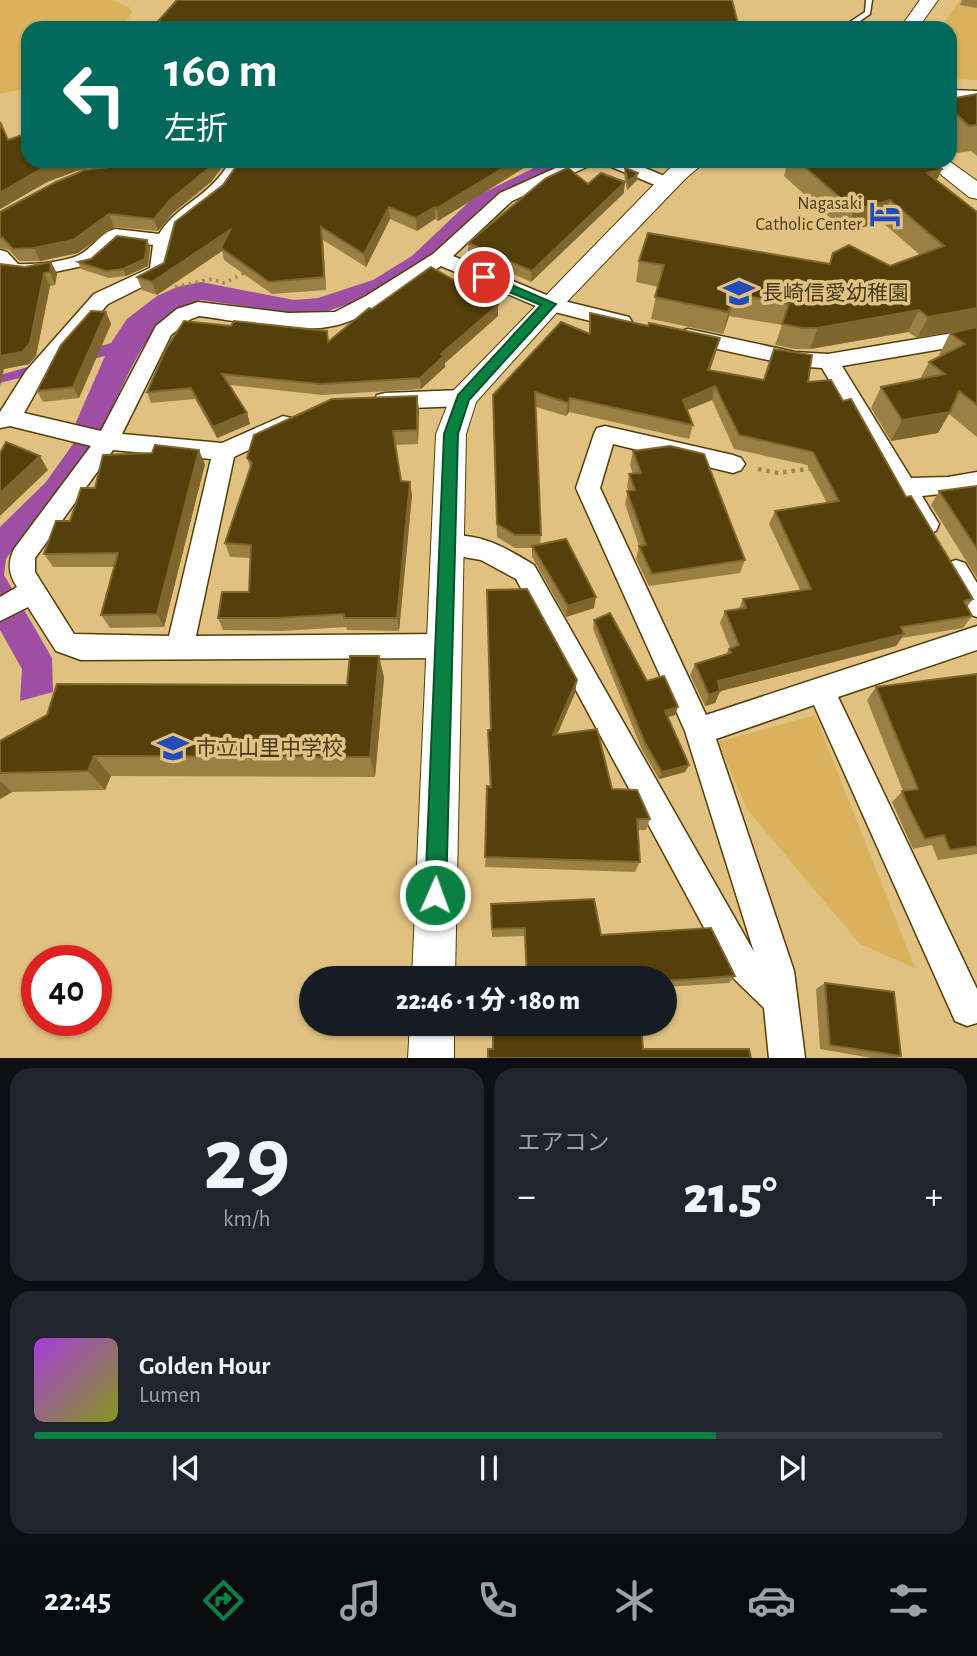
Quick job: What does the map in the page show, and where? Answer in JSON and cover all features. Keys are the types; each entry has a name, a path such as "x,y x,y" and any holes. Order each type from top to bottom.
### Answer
{"street":[{"path":"914,21 929,0"},
{"path":"957,95 977,96"},
{"path":"235,168 228,181 213,196 171,229 164,240 159,271 101,299 34,376 5,419 104,440 224,452 305,414"},
{"path":"443,646 81,648 65,643 16,600 23,556 104,440 163,331 184,314 198,309 288,320 318,321 339,318 373,301 440,258 506,197 570,168"},
{"path":"630,168 668,184"},
{"path":"433,966 451,434 463,398 550,304 687,168"},
{"path":"944,168 977,192"},
{"path":"0,256 12,270 31,271 85,260 115,235 164,240"},
{"path":"440,258 575,313 643,327"},
{"path":"669,332 795,359 828,362 977,336"},
{"path":"828,362 977,606"},
{"path":"368,401 463,398"},
{"path":"733,464 605,435 588,488 699,731 777,971 787,1058"},
{"path":"180,646 224,452"},
{"path":"905,487 948,486 977,481"},
{"path":"449,546 473,546 493,552 525,572 741,962 780,1000"},
{"path":"699,731 977,638"},
{"path":"821,691 967,1009 977,1006"},
{"path":"431,1058 432,1036"}],"lane":[{"path":"856,21 868,13 869,0"}],"path":[{"path":"146,278 164,290 212,279 224,283 254,269"},
{"path":"733,464 778,473 819,468"}],"shaded area":[{"path":"0,0 112,0 129,7 132,13 126,21 21,21 21,90 0,94"},
{"path":"960,0 977,0 977,80 957,79 957,21 945,21"},
{"path":"534,168 560,168 502,194 422,263 351,303 325,312 294,313 201,300 179,309 161,324 133,364 89,452 6,559 4,575 52,658 53,692 20,701 22,669 0,630 0,527 46,482 73,444 76,422 105,356 0,383 0,375 111,343 127,319 157,296 177,287 201,282 294,300 318,298 373,280 412,256 473,198"},
{"path":"815,715 915,968 860,944 747,809 718,742"}],"building":[{"path":"177,0 732,0 737,21 158,21"},
{"path":"977,94 977,125 969,126 957,115 957,98"},
{"path":"0,122 8,140 21,135 21,168 44,168 0,193"},
{"path":"209,168 170,200 154,219 109,214 73,240 34,248 13,249 0,237 0,212 85,170"},
{"path":"235,168 503,168 416,218 389,207 364,254 321,227 324,277 269,282 221,248 230,230 152,282 137,277 164,263 175,222 223,185"},
{"path":"568,168 588,184 601,173 625,182 532,271 468,243 546,178"},
{"path":"625,168 638,173 628,182"},
{"path":"806,168 941,168 927,173 977,212 977,308 928,317 919,310 818,328 803,328 782,324 789,304 735,294 728,312 655,297 664,265 639,261 648,233 830,264 833,253 849,245 890,266 944,246 890,200 854,210"},
{"path":"117,236 147,240 145,259 123,269 106,271 78,262 91,259"},
{"path":"51,262 50,272 44,273 30,343 22,352 0,356 0,264 25,267"},
{"path":"431,267 498,305 441,354 444,356 420,378 320,384 222,374 247,413 213,427 191,388 147,392 166,349 184,321 231,326 234,321 327,331 328,342 369,308 372,309"},
{"path":"91,311 106,312 73,387 37,391 61,345"},
{"path":"590,313 720,338 708,370 764,380 774,349 812,355 808,382 831,380 843,401 851,399 906,497 911,496 973,599 964,601 972,616 901,627 904,634 718,681 720,691 709,695 695,664 731,653 729,649 739,645 725,611 746,608 743,599 811,589 775,511 839,501 813,452 739,435 715,386 683,400 693,425 570,398 568,403 535,392 541,535 515,535 497,524 493,395 561,322 590,334"},
{"path":"977,327 977,405 959,391 950,412 902,420 881,387 945,374 929,362 965,344 950,333"},
{"path":"417,396 417,430 393,431 401,481 410,482 397,618 344,618 344,614 218,618 222,592 249,592 251,545 225,543 252,463 247,458 254,435 332,399"},
{"path":"6,442 40,456 0,493 0,453"},
{"path":"155,445 199,450 157,614 101,615 118,553 44,554 56,521 70,521 81,488 95,488 103,455 152,453"},
{"path":"670,446 704,454 745,560 652,574 639,546 646,545 627,491 635,490 629,474 641,473 633,451"},
{"path":"977,486 977,549 939,491"},
{"path":"566,539 596,597 568,606 532,546"},
{"path":"527,589 577,680 553,735 597,729 612,789 637,790 650,819 637,819 640,862 485,857 487,786 491,787 487,590"},
{"path":"610,613 647,681 664,676 678,707 665,711 689,765 662,772 645,743 594,620"},
{"path":"350,656 379,656 370,757 94,756 88,771 0,773 0,741 47,715 57,684 347,685"},
{"path":"977,674 977,846 950,850 944,835 925,839 909,808 902,791 918,789 876,687"},
{"path":"594,899 601,935 711,928 735,976 677,980 677,966 527,966 525,928 492,929 491,904"},
{"path":"825,983 894,992 901,1056 830,1045"},
{"path":"493,1036 642,1036 643,1049 749,1049 751,1058 488,1058 488,1049 493,1049"}],"place":[{"name":"Nagasaki Catholic Center","path":"885,214"},
{"name":"長崎信愛幼稚園","path":"739,293"},
{"name":"市立山里中学校","path":"173,748"}],"route":[{"path":"435,895 451,434 463,398 550,304 484,277"}]}
